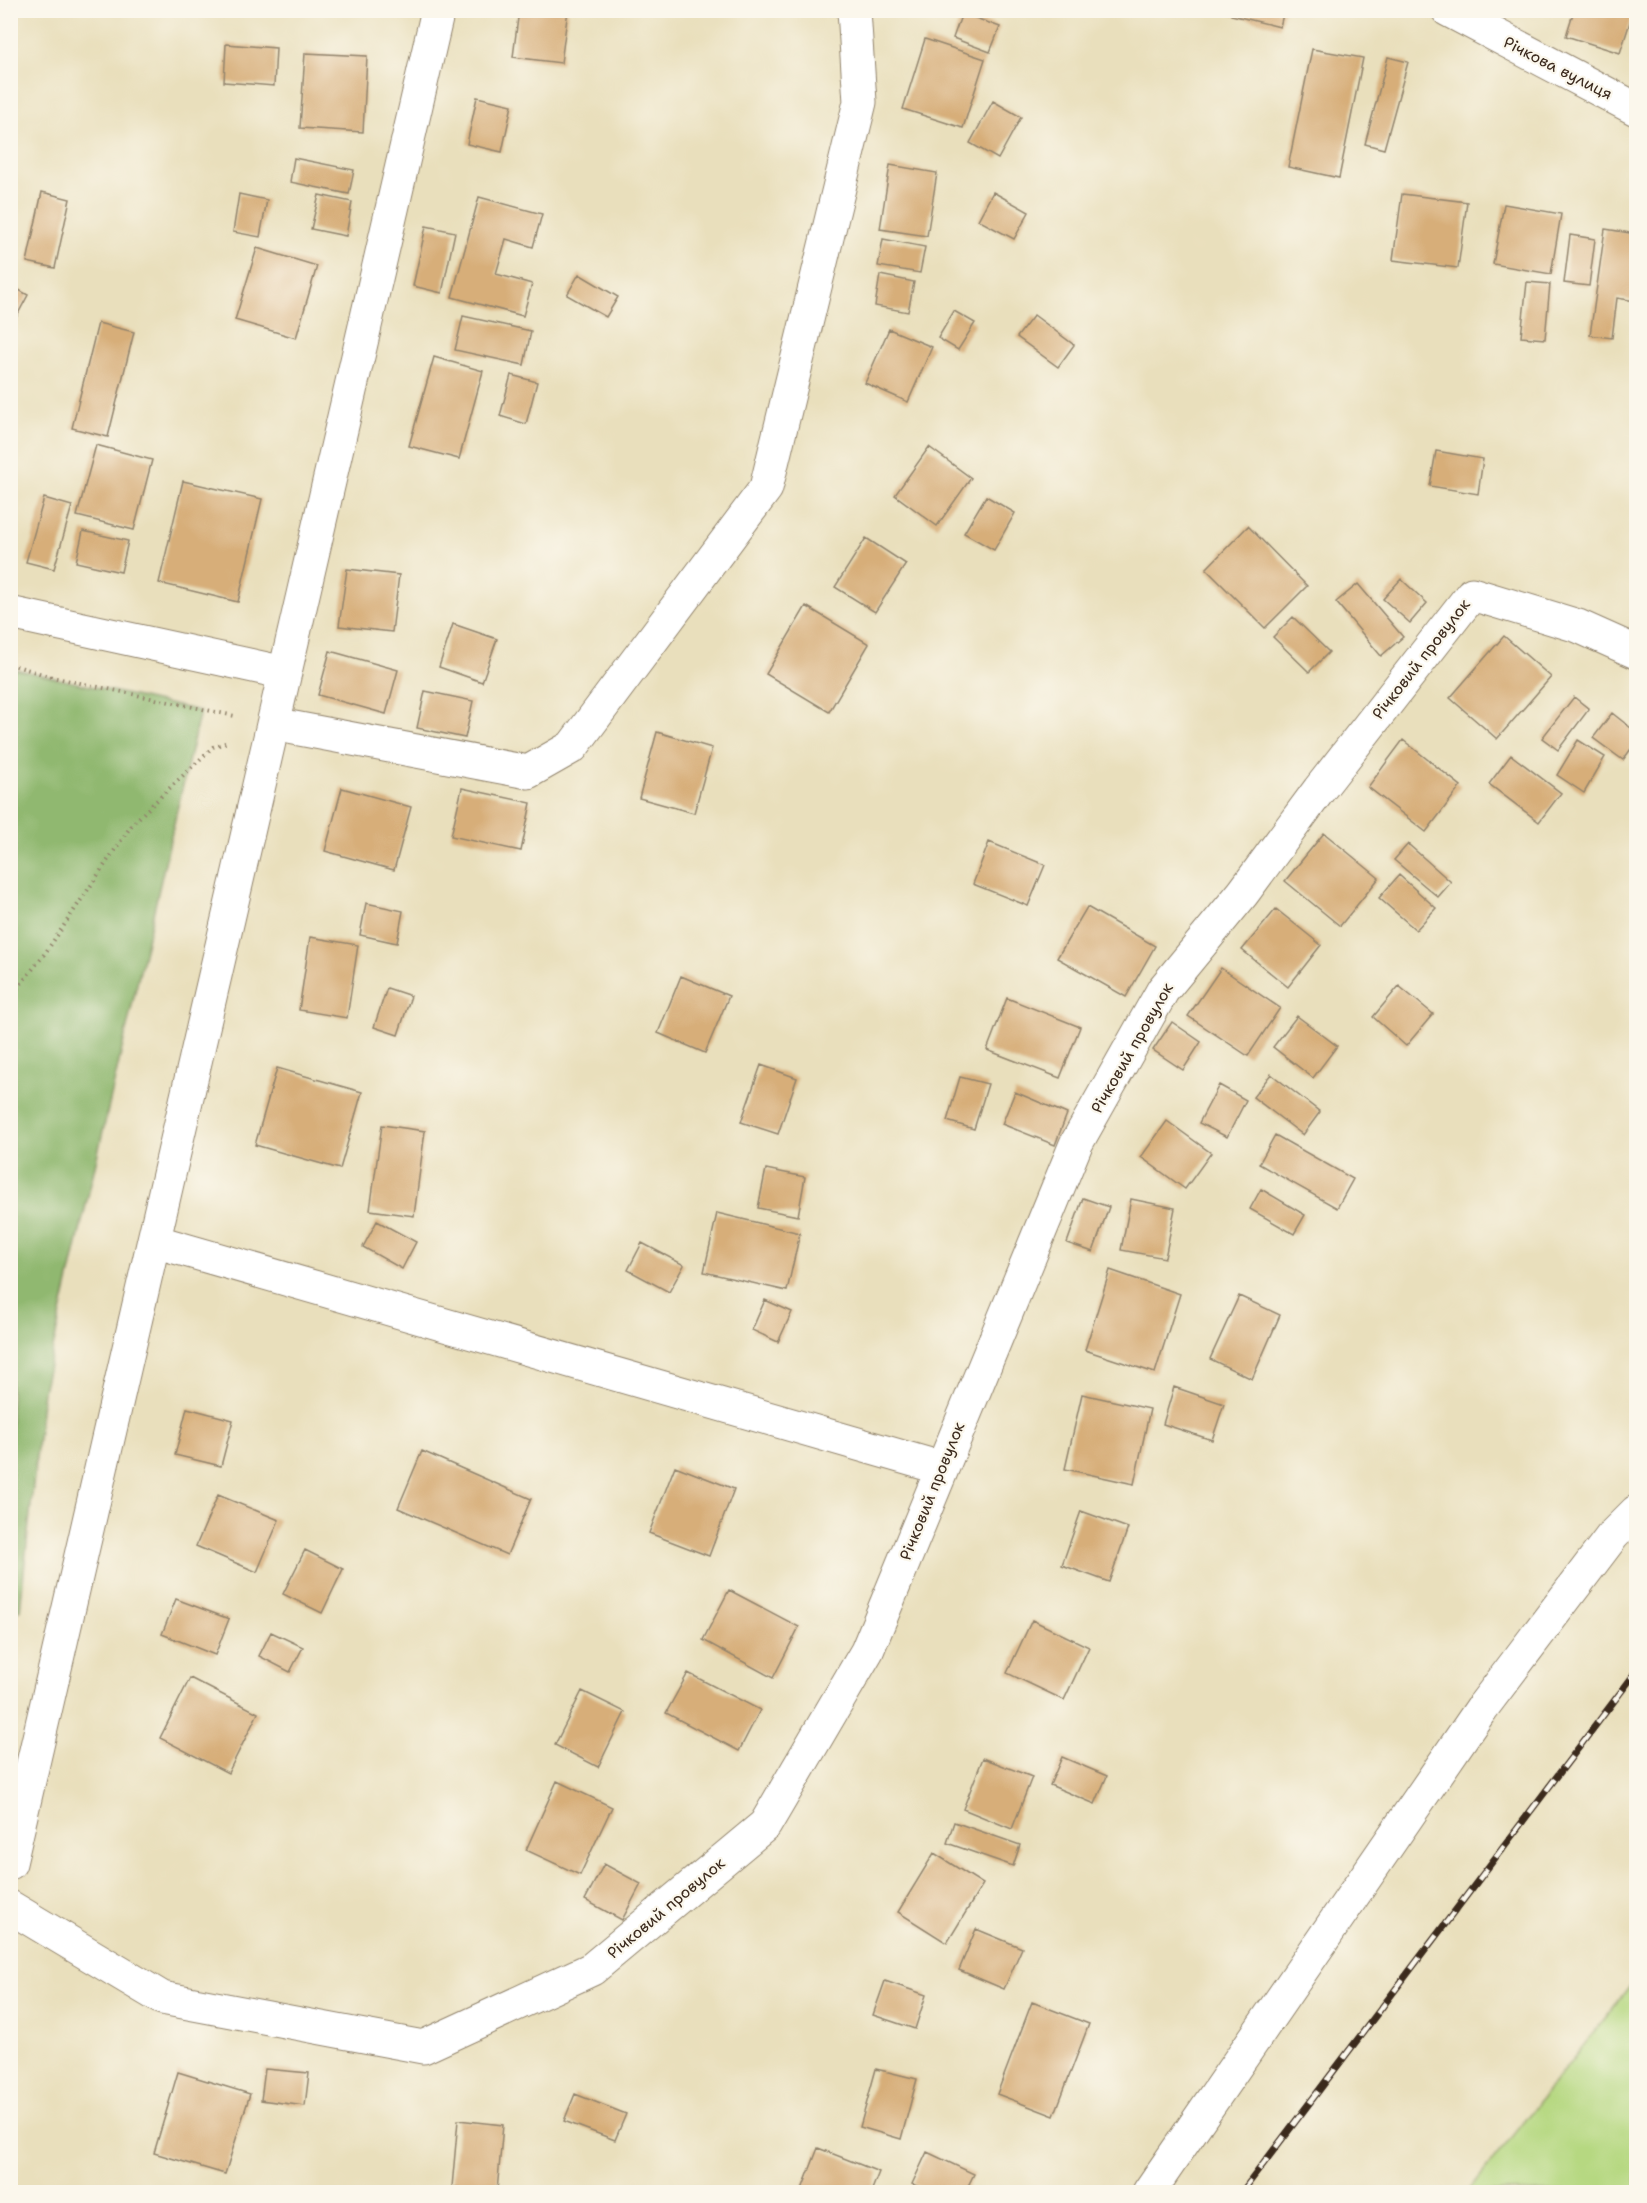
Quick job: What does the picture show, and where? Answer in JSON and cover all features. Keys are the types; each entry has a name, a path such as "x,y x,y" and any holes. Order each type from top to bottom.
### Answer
{"street":[{"path":"10,1863 438,10"},
{"path":"273,724 528,772 572,747 766,488 860,102 854,10"},
{"name":"Річкова вулиця","path":"1448,10 1636,109"},
{"name":"Річковий провулок","path":"10,1907 162,1998 423,2048 592,1970 765,1826 867,1651 1076,1144 1163,990 1243,893 1319,790 1472,594 1578,626 1636,652"},
{"path":"10,613 285,673"},
{"path":"154,1241 941,1468"},
{"path":"1149,2193 1482,1708 1613,1535 1636,1512"}],"path":[{"path":"10,664 52,677 273,724"},
{"path":"10,998 46,952 133,823 213,747 273,724"}],"green space":[{"path":"11,668 200,711 43,1391 20,1610 11,1613"},
{"path":"1636,1979 1636,2192 1468,2192"}],"building":[{"path":"519,10 568,10 561,63 513,57"},
{"path":"1232,10 1284,10 1280,27 1231,15"},
{"path":"1574,10 1634,10 1620,53 1566,36"},
{"path":"962,13 1000,27 990,52 953,38"},
{"path":"925,39 985,59 963,128 903,109"},
{"path":"226,44 276,48 274,86 224,82"},
{"path":"1312,49 1363,58 1339,178 1288,167"},
{"path":"305,53 367,56 363,132 300,128"},
{"path":"1388,57 1408,62 1384,149 1365,144"},
{"path":"477,97 512,105 502,152 467,144"},
{"path":"993,101 1021,117 998,159 970,143"},
{"path":"294,158 354,170 349,194 290,182"},
{"path":"890,165 937,173 927,236 880,229"},
{"path":"42,192 70,199 55,268 27,262"},
{"path":"993,192 1029,212 1014,239 978,220"},
{"path":"239,194 267,200 260,237 233,232"},
{"path":"1402,194 1467,202 1458,268 1393,260"},
{"path":"319,195 352,202 346,236 311,229"},
{"path":"479,197 542,214 533,247 506,239 496,274 532,284 523,316 452,297"},
{"path":"1504,204 1561,214 1551,274 1493,264"},
{"path":"426,226 455,232 442,293 413,286"},
{"path":"1605,229 1636,234 1636,301 1617,298 1612,338 1590,335"},
{"path":"1570,235 1595,239 1589,286 1564,283"},
{"path":"883,239 925,247 920,273 878,266"},
{"path":"257,248 317,266 296,338 235,320"},
{"path":"579,274 618,297 606,317 567,295"},
{"path":"880,275 914,282 908,312 875,306"},
{"path":"1527,282 1550,284 1545,339 1521,337"},
{"path":"10,285 28,295 12,325 10,324"},
{"path":"954,311 975,323 958,350 938,338"},
{"path":"1034,315 1074,345 1058,367 1017,337"},
{"path":"463,316 531,331 524,365 455,350"},
{"path":"98,323 134,332 108,437 72,428"},
{"path":"889,329 932,347 908,402 865,383"},
{"path":"434,357 483,371 459,459 409,446"},
{"path":"511,375 537,382 526,424 500,416"},
{"path":"96,445 152,460 134,530 77,516"},
{"path":"929,447 971,478 937,526 895,495"},
{"path":"1436,451 1483,459 1478,494 1430,486"},
{"path":"183,481 262,499 238,602 159,583"},
{"path":"986,496 1015,513 994,550 964,533"},
{"path":"44,498 72,506 54,569 26,562"},
{"path":"1248,526 1307,586 1265,628 1206,569"},
{"path":"83,531 128,541 121,572 76,562"},
{"path":"866,538 906,564 875,612 835,587"},
{"path":"347,569 399,575 392,632 339,626"},
{"path":"1401,579 1427,603 1410,623 1383,599"},
{"path":"1358,584 1403,637 1381,656 1336,602"},
{"path":"806,606 869,644 829,712 766,674"},
{"path":"1293,617 1329,652 1309,672 1273,637"},
{"path":"453,624 497,639 482,682 439,667"},
{"path":"1504,636 1551,677 1497,739 1450,698"},
{"path":"330,651 398,670 386,714 318,695"},
{"path":"425,691 473,701 465,738 417,728"},
{"path":"1574,697 1589,709 1558,750 1542,738"},
{"path":"1612,713 1636,732 1636,742 1623,760 1593,738"},
{"path":"657,732 712,748 694,813 639,798"},
{"path":"1403,740 1461,786 1426,832 1368,787"},
{"path":"1578,740 1605,757 1584,793 1557,775"},
{"path":"1511,755 1561,793 1539,822 1489,784"},
{"path":"342,788 411,807 394,870 325,851"},
{"path":"462,788 531,803 521,851 451,836"},
{"path":"1324,833 1379,878 1340,926 1285,881"},
{"path":"989,842 1045,865 1028,906 973,884"},
{"path":"1408,844 1451,882 1438,897 1394,860"},
{"path":"1399,875 1436,908 1416,930 1379,898"},
{"path":"366,903 403,911 397,943 360,935"},
{"path":"1087,907 1155,946 1126,997 1057,958"},
{"path":"1276,909 1321,945 1288,987 1242,950"},
{"path":"310,937 358,945 347,1018 299,1010"},
{"path":"1221,968 1280,1008 1248,1056 1188,1016"},
{"path":"681,976 729,996 705,1053 658,1033"},
{"path":"1399,986 1433,1014 1406,1046 1373,1017"},
{"path":"387,988 411,996 398,1035 374,1027"},
{"path":"1007,998 1080,1027 1060,1078 987,1050"},
{"path":"1297,1016 1337,1046 1313,1078 1273,1047"},
{"path":"1172,1022 1201,1042 1183,1070 1153,1050"},
{"path":"761,1065 797,1078 778,1134 741,1122"},
{"path":"277,1068 362,1092 340,1169 255,1145"},
{"path":"1271,1074 1320,1112 1303,1135 1253,1097"},
{"path":"960,1077 988,1084 974,1129 947,1121"},
{"path":"1219,1085 1246,1100 1227,1137 1199,1123"},
{"path":"1015,1092 1067,1114 1055,1145 1002,1124"},
{"path":"1167,1121 1211,1153 1185,1189 1141,1157"},
{"path":"382,1125 425,1131 414,1216 370,1210"},
{"path":"1275,1135 1353,1179 1337,1208 1259,1164"},
{"path":"766,1169 805,1177 798,1216 758,1208"},
{"path":"1261,1189 1305,1215 1294,1234 1250,1209"},
{"path":"1083,1198 1109,1207 1093,1252 1067,1243"},
{"path":"1131,1199 1175,1208 1165,1258 1121,1250"},
{"path":"717,1213 800,1233 787,1291 704,1272"},
{"path":"377,1221 416,1242 402,1269 363,1247"},
{"path":"642,1243 684,1265 669,1292 628,1270"},
{"path":"1110,1270 1180,1294 1155,1373 1085,1350"},
{"path":"1239,1296 1280,1315 1252,1379 1210,1359"},
{"path":"765,1300 792,1312 778,1342 752,1330"},
{"path":"1174,1387 1224,1404 1212,1440 1163,1424"},
{"path":"1082,1394 1150,1409 1134,1484 1065,1469"},
{"path":"187,1408 233,1420 221,1466 175,1455"},
{"path":"422,1451 531,1499 507,1555 398,1508"},
{"path":"675,1466 734,1489 709,1556 649,1533"},
{"path":"218,1495 279,1520 257,1572 196,1546"},
{"path":"1081,1511 1128,1528 1109,1582 1062,1565"},
{"path":"305,1550 343,1569 322,1613 283,1594"},
{"path":"729,1590 799,1627 773,1678 703,1640"},
{"path":"176,1599 229,1619 215,1655 162,1634"},
{"path":"1032,1620 1089,1647 1064,1700 1007,1673"},
{"path":"271,1632 303,1647 290,1672 259,1656"},
{"path":"688,1673 760,1710 739,1751 666,1713"},
{"path":"190,1678 258,1713 228,1773 160,1738"},
{"path":"582,1691 625,1712 598,1767 555,1745"},
{"path":"1062,1757 1107,1776 1095,1804 1050,1785"},
{"path":"983,1758 1032,1777 1012,1829 963,1809"},
{"path":"557,1781 612,1807 580,1875 526,1850"},
{"path":"954,1822 1020,1845 1013,1866 947,1843"},
{"path":"934,1853 983,1884 947,1943 898,1912"},
{"path":"604,1864 641,1884 622,1920 585,1900"},
{"path":"976,1929 1022,1948 1004,1989 959,1970"},
{"path":"885,1981 926,1995 915,2029 873,2015"},
{"path":"1032,2002 1089,2024 1054,2116 997,2094"},
{"path":"265,2069 309,2073 305,2106 261,2100"},
{"path":"876,2069 917,2079 901,2139 860,2127"},
{"path":"178,2072 250,2094 225,2174 154,2153"},
{"path":"575,2094 626,2114 615,2140 564,2121"},
{"path":"458,2120 503,2125 497,2191 452,2187"},
{"path":"818,2148 879,2172 871,2192 801,2192"},
{"path":"927,2152 974,2174 965,2192 931,2192 912,2184"}],"railway":[{"path":"1242,2192 1636,1672"}]}
